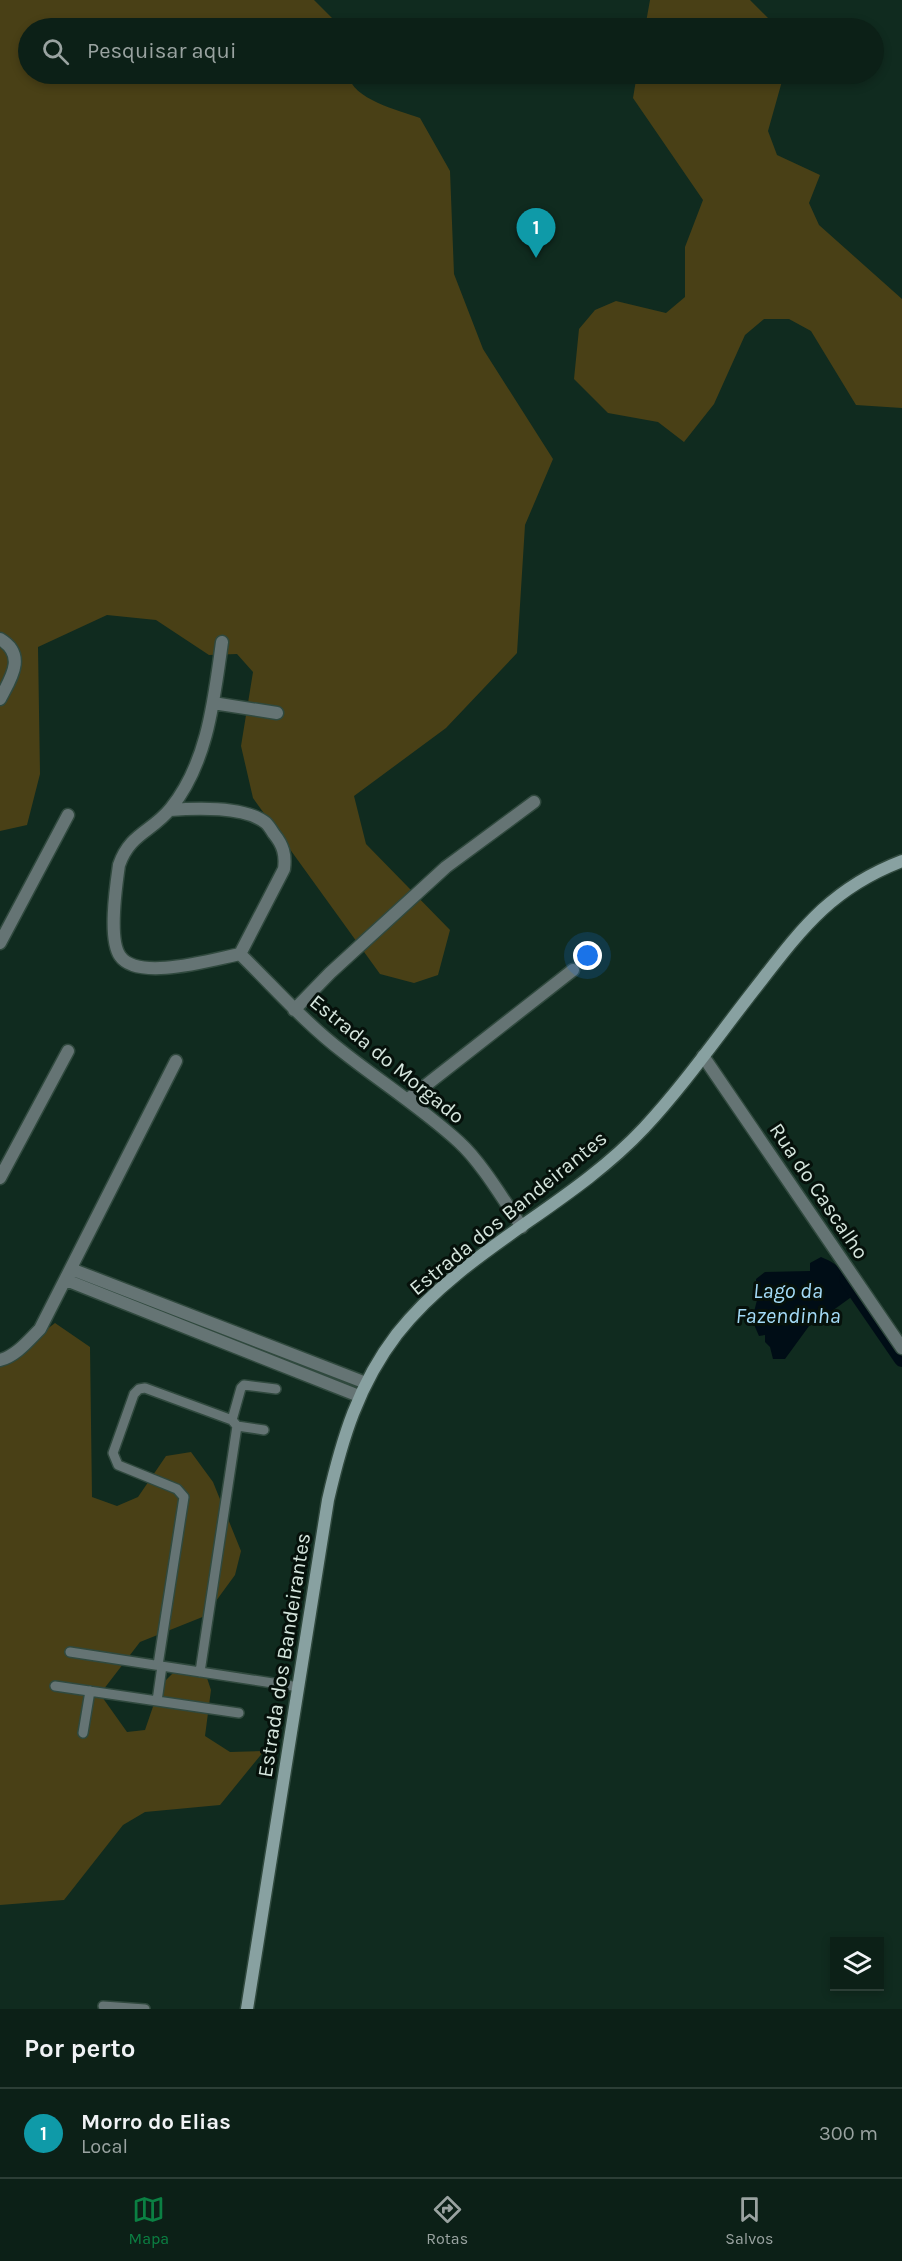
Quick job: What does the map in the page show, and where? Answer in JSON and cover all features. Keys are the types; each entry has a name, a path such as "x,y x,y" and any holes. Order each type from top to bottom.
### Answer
{"main road":[{"name":"Estrada dos Bandeirantes","path":"247,2009 328,1500 348,1422 366,1383 396,1335 447,1282 577,1186 643,1130 804,926 846,890 902,861"}],"street":[{"path":"0,639 7,643 14,653 15,664 12,676 0,699"},
{"path":"170,810 196,808 252,815 266,823 278,839 286,856 284,869 240,954 182,966 147,968 133,965 120,957 114,941 117,880 123,854 131,841 170,810 184,789 197,762 213,703 222,642"},
{"path":"213,703 278,713"},
{"path":"294,1010 330,973 446,867 534,802"},
{"path":"0,943 68,815"},
{"name":"Estrada do Morgado","path":"240,954 294,1010 342,1051 461,1143 522,1227"},
{"path":"407,1100 573,970"},
{"path":"0,1178 68,1051"},
{"name":"Rua do Cascalho","path":"703,1056 902,1348"},
{"path":"0,1360 7,1358 26,1344 40,1329 176,1060"},
{"path":"68,1274 366,1383"},
{"path":"68,1274 359,1396"}],"lane":[{"path":"201,1672 241,1388 244,1385 276,1389"},
{"path":"157,1701 184,1497 177,1489 118,1465 113,1453 134,1394 139,1389 145,1388 235,1423 264,1430"},
{"path":"70,1652 299,1687"},
{"path":"55,1686 239,1713"},
{"path":"83,1733 90,1691"},
{"path":"103,2006 145,2009"}],"shaded area":[{"path":"0,0 314,0 332,18 18,18 18,84 352,84 358,91 378,103 420,118 450,171 454,274 483,349 553,459 525,525 517,653 446,728 354,796 366,844 450,930 438,975 414,983 380,974 253,798 241,746 253,672 237,654 209,655 156,620 107,615 38,647 40,774 27,825 0,831"},
{"path":"650,0 750,0 768,18 647,18"},
{"path":"635,84 781,84 768,131 777,155 820,175 809,203 819,225 902,299 902,408 856,405 811,331 789,319 764,319 745,335 714,404 684,442 658,422 608,413 574,379 579,329 595,310 616,301 666,313 685,297 685,247 703,200 633,98"},
{"path":"55,1323 90,1347 92,1497 117,1506 138,1497 166,1456 191,1452 213,1482 241,1551 235,1575 205,1616 140,1642 100,1694 127,1732 145,1730 160,1686 179,1667 203,1666 211,1690 205,1736 230,1752 264,1751 220,1805 145,1812 123,1825 64,1900 0,1905 0,1353 20,1350"}],"water":[{"name":"Lago da Fazendinha","path":"821,1257 843,1272 850,1298 832,1311 818,1312 817,1321 812,1322 785,1359 773,1359 770,1347 765,1342 765,1335 759,1336 752,1320 757,1300 756,1279 765,1272 810,1271 810,1263"}],"waterway":[{"path":"847,1279 902,1359"}],"place":[{"name":"Morro do Elias","path":"536,258"}]}
